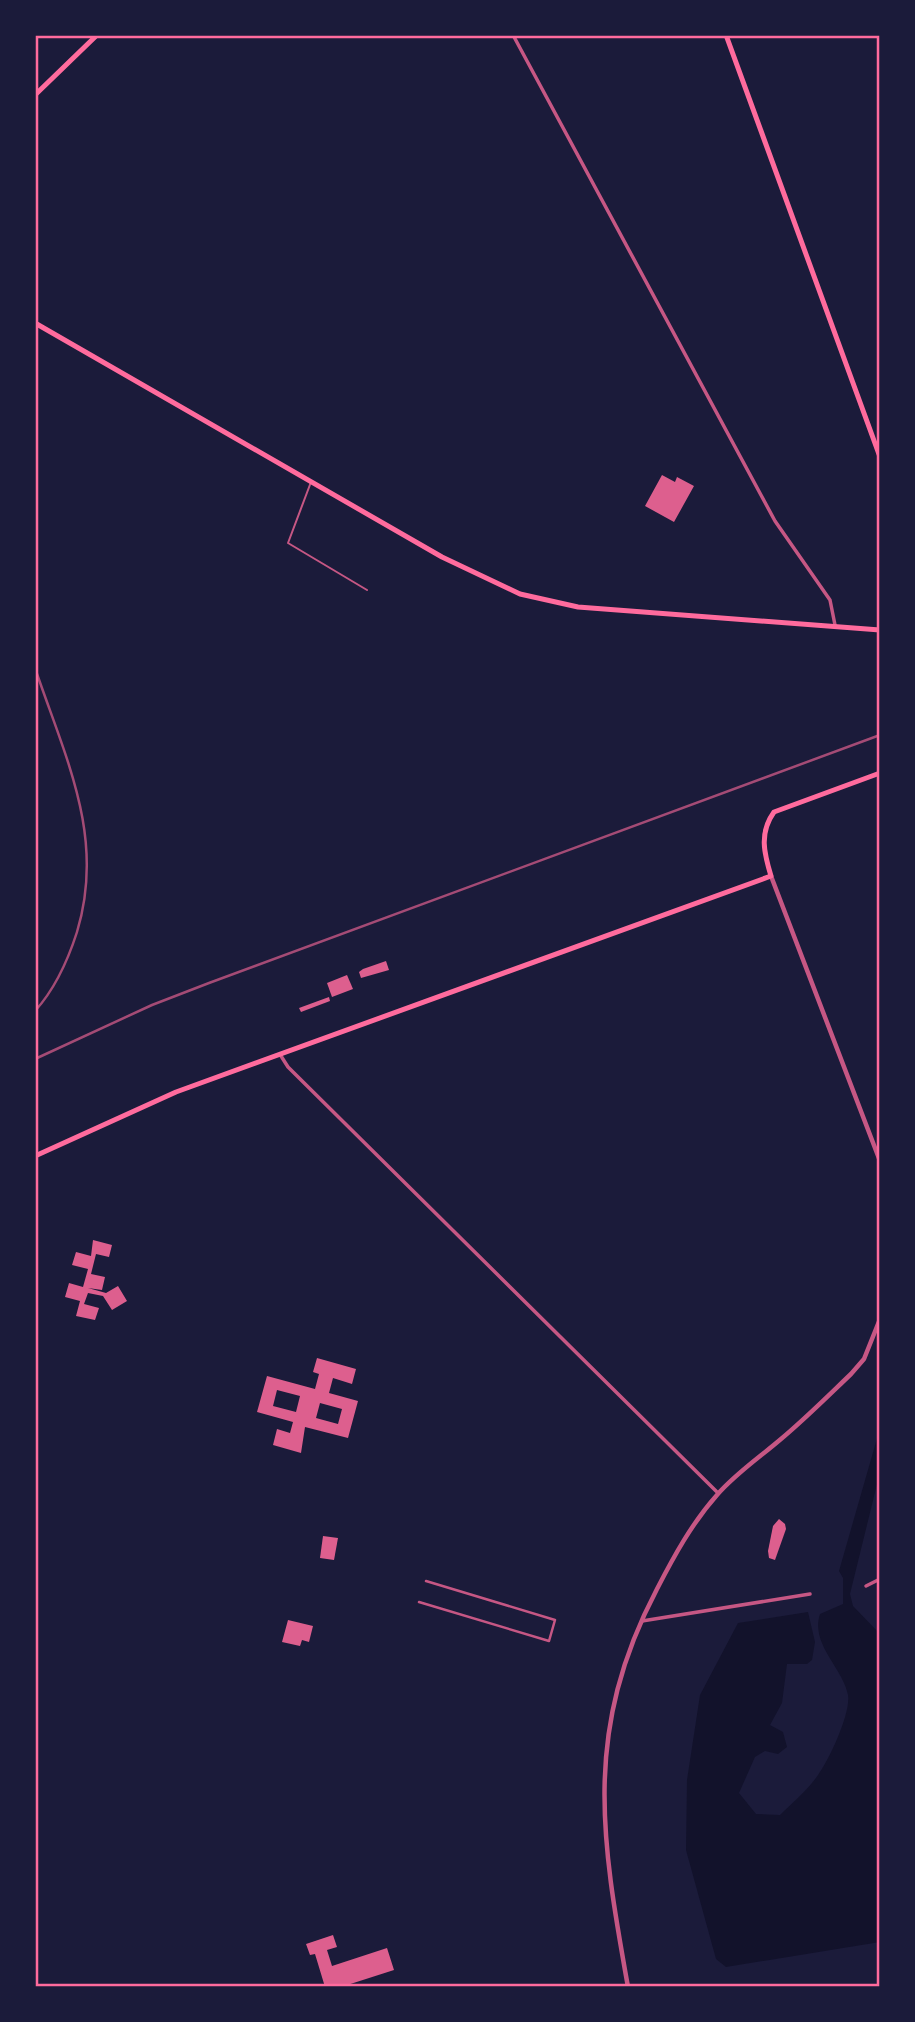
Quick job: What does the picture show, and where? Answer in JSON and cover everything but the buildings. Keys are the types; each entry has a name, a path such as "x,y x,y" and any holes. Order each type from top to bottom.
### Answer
{"main road":[{"path":"35,95 97,35"},
{"path":"726,35 880,457"},
{"path":"35,323 442,557 520,594 578,607 880,630"},
{"path":"35,1156 176,1092 771,876 763,839 767,822 774,812 784,805 880,773"}],"street":[{"path":"513,35 775,521 830,600 835,625"},
{"path":"771,876 880,1160"},
{"path":"281,1056 288,1067 718,1493"},
{"path":"628,1987 611,1893 603,1796 605,1747 611,1712 640,1622 676,1551 718,1493 851,1374 864,1359 880,1319"},
{"path":"866,1586 880,1579"},
{"path":"419,1602 549,1641 555,1620 426,1581"},
{"path":"640,1622 810,1594"}],"lane":[{"path":"312,481 288,543 367,590"}],"shaded area":[{"path":"880,1428 880,1472 850,1594 853,1606 880,1634 880,1942 726,1967 716,1959 686,1850 687,1780 700,1695 738,1623 808,1612 815,1642 812,1660 807,1664 787,1664 782,1703 770,1725 783,1732 787,1747 778,1754 765,1751 755,1757 739,1793 756,1814 780,1815 810,1786 823,1768 846,1713 848,1695 845,1685 823,1646 818,1625 820,1614 843,1604 843,1578 839,1571"}],"railway":[{"path":"35,668 78,798 87,863 85,897 77,932 55,984 35,1011"},
{"path":"35,1059 152,1005 209,983 880,735"}]}
